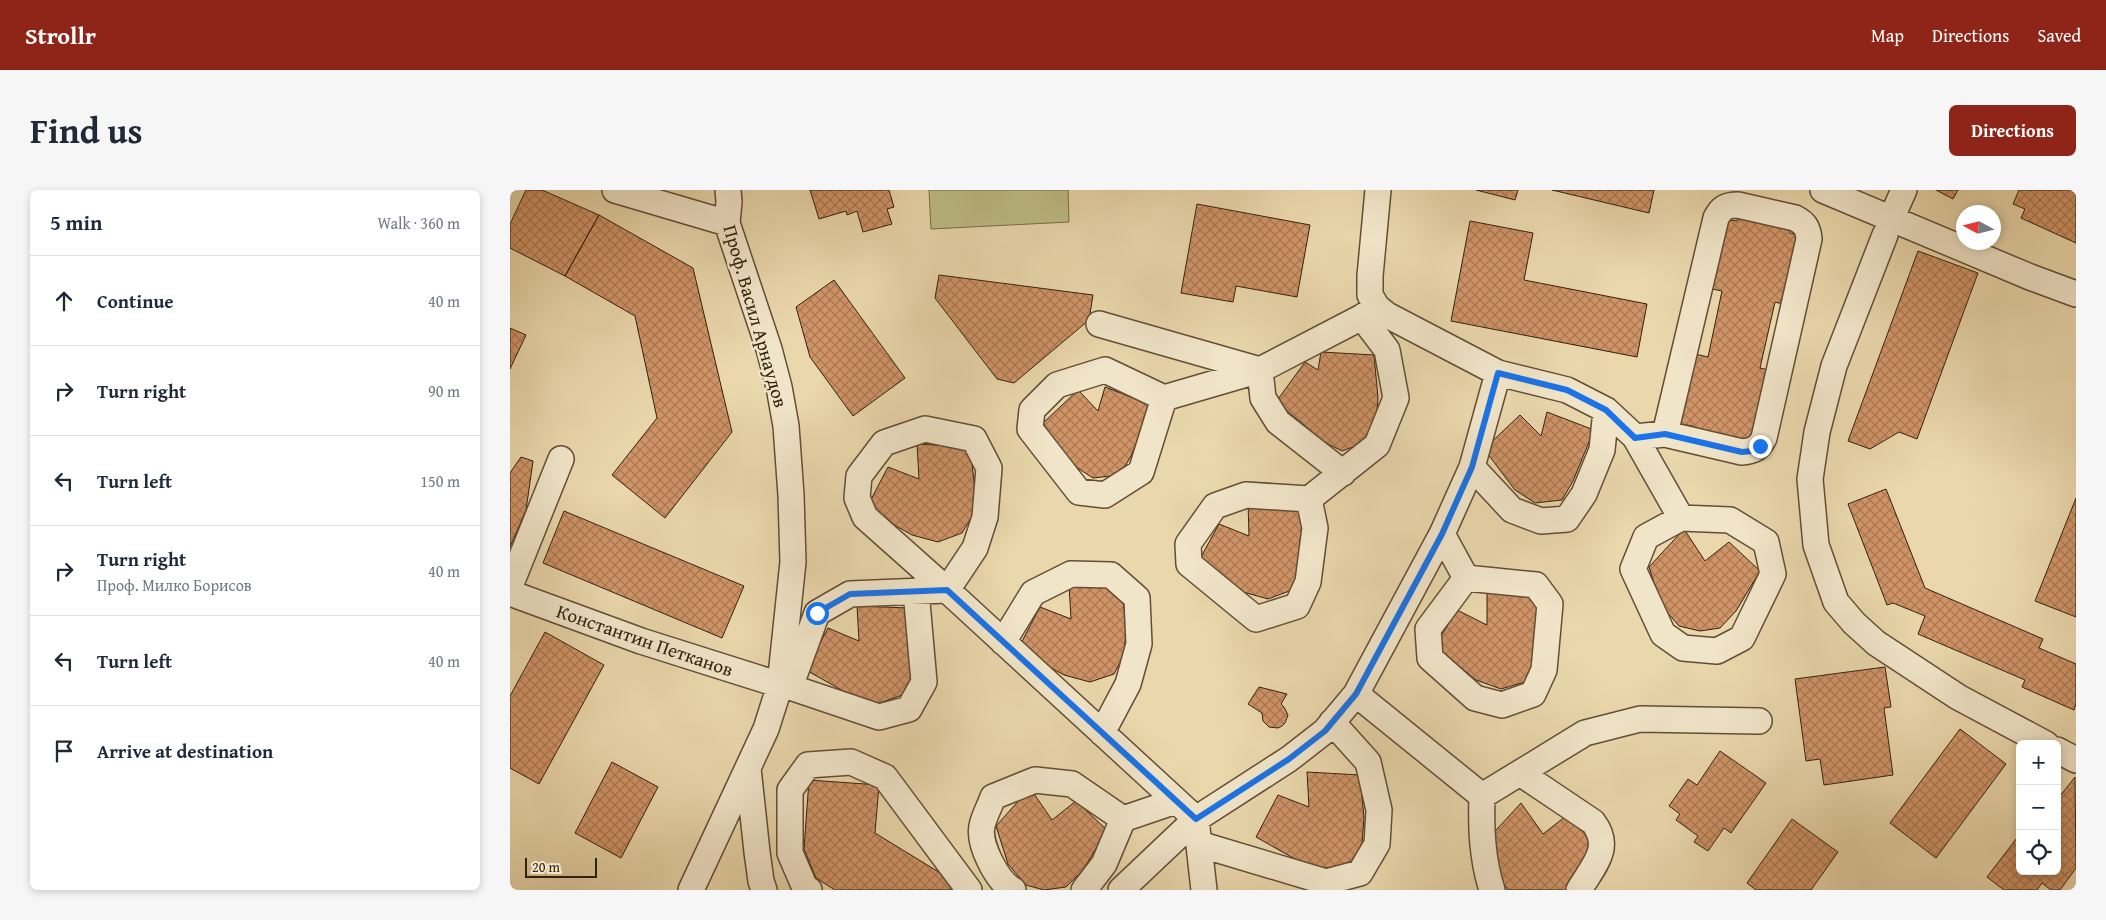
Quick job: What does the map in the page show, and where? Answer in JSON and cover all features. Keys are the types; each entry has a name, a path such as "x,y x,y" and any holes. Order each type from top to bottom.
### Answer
{"street":[{"path":"615,190 728,205"},
{"path":"1309,499 1315,528 1308,582 1297,606 1256,619 1188,564 1188,544 1215,506 1246,495 1309,499 1377,445 1396,398 1388,350 1369,312 1370,276 1378,190"},
{"path":"1823,190 1888,227 2076,294"},
{"path":"1904,190 1834,366 1817,432 1810,479 1816,546 1836,602 1854,623 1876,643 1958,697 2039,740"},
{"name":"Проф. Васил Арнаудов","path":"691,890 766,729 780,685 793,562 786,426 779,387 728,205"},
{"path":"1635,438 1665,434 1742,452 1752,451 1760,446 1764,438 1808,239 1808,230 1803,222 1795,218 1738,205 1728,205 1720,210 1716,218 1665,434"},
{"path":"1164,398 1141,472 1105,495 1079,492 1030,430 1032,410 1056,385 1105,370 1164,398 1260,370 1369,312 1387,315 1498,373 1567,390 1606,410 1635,438 1681,518"},
{"path":"1099,324 1260,370"},
{"path":"1260,370 1263,398 1278,422 1343,473"},
{"path":"1121,890 1196,819 1289,759 1325,731 1356,694 1442,534 1472,467 1498,373"},
{"path":"1472,467 1512,510 1541,521 1567,519 1584,494 1602,450 1606,410"},
{"path":"947,590 975,548 984,517 989,468 974,439 925,430 884,443 859,476 857,498 865,517 1196,819 1204,890"},
{"path":"510,586 561,458"},
{"path":"1681,518 1730,520 1766,542 1773,574 1742,638 1717,651 1683,648 1663,634 1633,569 1646,537 1681,518"},
{"path":"1442,534 1466,578"},
{"path":"1003,642 1033,593 1071,574 1111,575 1137,598 1139,644 1128,684 1102,733"},
{"path":"1466,578 1536,585 1550,604 1544,670 1533,694 1502,705 1474,698 1430,658 1428,629 1466,578"},
{"path":"916,591 924,682 909,709 879,717 790,688 817,613 850,594 916,591 947,590"},
{"name":"Константин Петканов","path":"510,593 641,640 780,685"},
{"path":"1356,694 1482,796"},
{"path":"1482,796 1585,733 1640,719 1760,721"},
{"path":"1199,844 1326,882 1360,873 1377,844 1380,810 1368,762 1332,722"},
{"path":"2061,752 2076,760"},
{"path":"809,890 805,888 790,853 790,790 808,765 851,762 885,777 969,890"},
{"path":"748,768 757,852 764,890"},
{"path":"1520,773 1593,822 1600,832 1603,843 1600,855 1579,890"},
{"path":"1013,890 1007,887 988,860 981,827 994,797 1035,780 1072,784 1123,818"},
{"path":"1482,796 1481,834 1486,872 1492,890"},
{"path":"1084,890 1104,864 1123,818 1176,800"}],"shaded area":[{"path":"929,190 1068,190 1069,222 931,229"}],"building":[{"path":"526,190 542,190 599,215 565,276 510,248 510,224"},
{"path":"810,190 889,190 894,207 887,209 892,224 863,232 857,211 847,215 846,211 819,219"},
{"path":"1476,190 1518,190 1515,200"},
{"path":"1552,190 1654,190 1649,213"},
{"path":"1936,190 1958,190 1953,199"},
{"path":"2019,190 2076,190 2076,243 2021,218 2025,209 2013,204"},
{"path":"1197,204 1310,225 1297,297 1236,286 1233,302 1181,293"},
{"path":"1739,213 1791,224 1790,233 1802,236 1786,305 1775,302 1760,368 1773,371 1758,441 1745,438 1744,446 1691,435 1693,426 1680,424 1695,354 1708,357 1722,291 1708,288 1723,219 1737,221"},
{"path":"599,215 693,268 732,432 665,518 612,475 657,418 635,316 565,276"},
{"path":"1470,221 1533,233 1524,280 1647,304 1637,357 1451,321"},
{"path":"1918,251 1978,273 1917,439 1899,432 1870,449 1848,441"},
{"path":"939,275 1093,295 1089,320 1014,383 997,379 935,298"},
{"path":"834,280 905,378 853,416 810,357 796,307"},
{"path":"510,328 526,335 510,369"},
{"path":"1321,352 1374,355 1378,398 1376,423 1366,442 1342,451 1326,443 1276,402 1305,362 1318,370"},
{"path":"1105,387 1152,405 1131,456 1120,475 1093,478 1073,465 1042,424 1078,390 1098,411"},
{"path":"1547,412 1594,430 1573,481 1562,500 1535,503 1515,490 1484,449 1520,415 1541,436"},
{"path":"917,444 970,447 975,490 973,515 962,533 938,542 912,535 866,509 888,467 919,479"},
{"path":"521,457 533,461 526,510 510,547 510,473"},
{"path":"1886,489 1925,588 2043,639 2039,648 2076,664 2076,704 2074,710 2022,687 2025,680 1918,634 1925,616 1893,603 1887,605 1848,504"},
{"path":"2076,498 2076,617 2035,601"},
{"path":"1248,501 1300,504 1305,547 1303,572 1292,590 1268,599 1243,592 1196,566 1219,524 1249,536"},
{"path":"564,511 744,586 722,638 543,563"},
{"path":"1684,529 1705,561 1729,542 1760,571 1736,611 1720,628 1700,631 1679,626 1661,605 1649,567"},
{"path":"1069,584 1122,587 1126,630 1124,655 1114,674 1090,682 1064,675 1018,649 1040,607 1071,619"},
{"path":"1487,590 1540,596 1537,664 1525,682 1501,689 1476,680 1435,646 1457,610 1487,625"},
{"path":"857,606 909,608 912,676 902,695 877,704 852,696 806,670 828,628 859,641"},
{"path":"545,632 604,665 539,784 510,768 510,696"},
{"path":"1885,667 1891,707 1884,708 1893,775 1824,785 1820,759 1806,761 1795,679"},
{"path":"1259,687 1287,694 1281,704 1288,715 1282,726 1278,728 1269,727 1263,721 1262,713 1248,704"},
{"path":"1960,729 2006,764 1936,858 1890,823"},
{"path":"1720,751 1766,783 1731,833 1724,828 1708,851 1694,842 1698,836 1676,820 1680,814 1669,806 1688,779 1697,785"},
{"path":"612,762 658,787 621,858 575,833"},
{"path":"1307,772 1360,775 1364,818 1362,843 1352,861 1327,870 1302,863 1256,837 1278,795 1309,807"},
{"path":"2075,777 2076,868 2060,890 2051,890 2042,883 2037,890 2004,890 1987,877 2016,839 2016,875 2061,875 2061,795"},
{"path":"809,780 879,785 875,833 955,882 950,890 835,890 816,878 804,849"},
{"path":"1030,788 1052,820 1076,801 1107,830 1083,870 1066,887 1044,890 1026,885 1008,864 996,826"},
{"path":"1521,803 1543,834 1566,816 1598,845 1568,890 1508,890 1499,878 1486,841"},
{"path":"1792,819 1838,852 1811,890 1756,890 1747,883"}],"route":[{"path":"817,613 850,594 947,590 1196,819 1289,759 1325,731 1356,694 1442,534 1472,467 1498,373 1567,390 1606,410 1635,438 1665,434 1742,452 1752,451 1760,446"}]}
